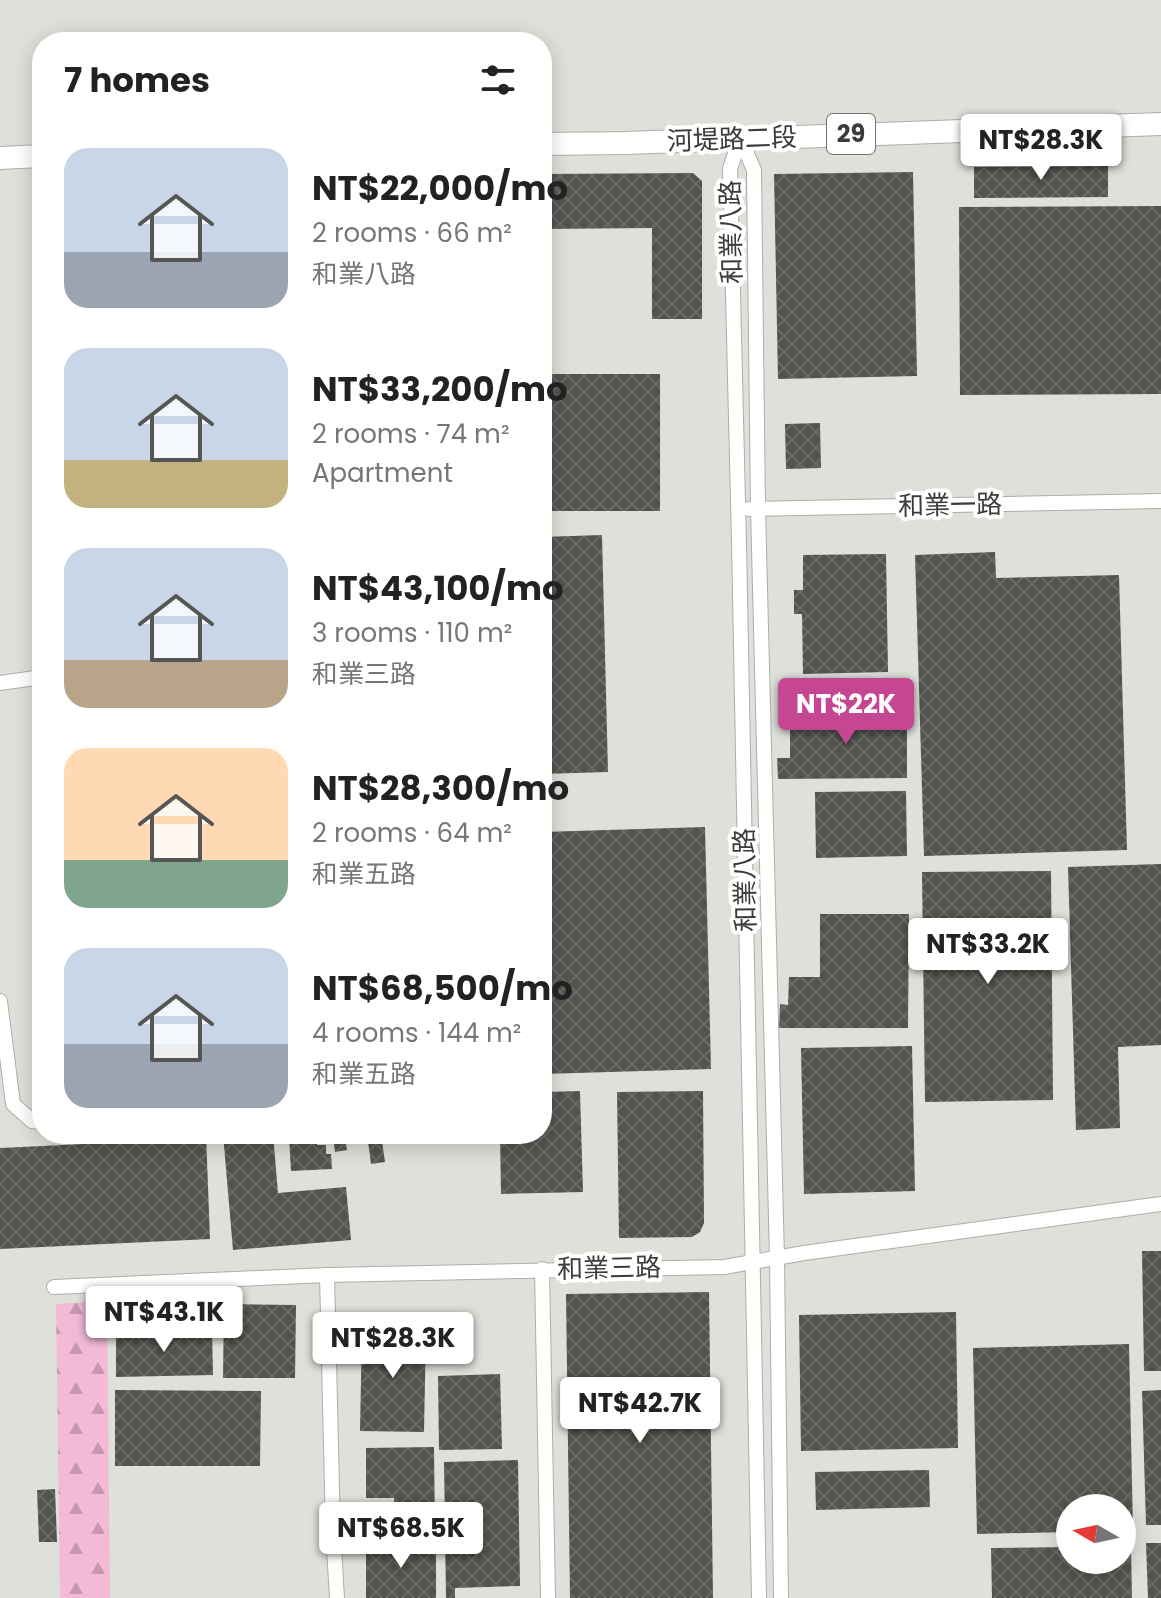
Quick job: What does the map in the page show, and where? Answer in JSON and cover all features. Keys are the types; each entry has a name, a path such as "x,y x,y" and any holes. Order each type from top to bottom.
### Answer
{"main road":[{"name":"河堤路二段","path":"552,144 1161,124"},
{"path":"0,158 32,156"}],"street":[{"name":"和業八路","path":"740,138 730,169 759,1598"},
{"name":"和業八路","path":"740,138 754,170 758,509 777,1258 781,1598"},
{"name":"和業一路","path":"738,509 1161,501"},
{"path":"0,683 32,678"},
{"path":"0,1001 13,1104 32,1121"},
{"name":"和業三路","path":"54,1287 327,1275 718,1267 1161,1204"},
{"path":"542,1269 548,1598"},
{"path":"327,1275 337,1598"}],"green space":[{"path":"107,1301 110,1598 60,1598 56,1304"}],"building":[{"path":"1108,166 1108,197 974,198 974,167"},
{"path":"913,172 917,376 778,379 774,174"},
{"path":"693,173 702,181 702,319 652,319 652,228 552,229 552,174"},
{"path":"1161,206 1161,394 960,395 959,207"},
{"path":"552,374 660,374 660,511 552,511"},
{"path":"820,423 821,468 786,469 785,424"},
{"path":"602,535 608,772 552,774 552,537"},
{"path":"995,552 996,578 1119,575 1127,850 924,856 915,555"},
{"path":"886,554 888,672 803,674 802,614 794,614 794,590 803,590 803,555"},
{"path":"790,713 907,713 907,778 778,779 777,758 790,758"},
{"path":"906,791 907,856 816,858 815,792"},
{"path":"705,827 711,1069 552,1074 552,832"},
{"path":"1161,864 1161,1045 1118,1047 1120,1128 1076,1130 1068,867"},
{"path":"1051,871 1053,1100 925,1102 922,872"},
{"path":"820,914 909,914 908,1028 779,1028 780,1004 788,1005 789,977 820,977"},
{"path":"912,1046 915,1191 804,1194 801,1048"},
{"path":"580,1091 583,1192 501,1194 500,1144 552,1144 552,1092"},
{"path":"703,1091 704,1223 700,1232 692,1237 619,1238 617,1092"},
{"path":"206,1144 210,1239 0,1249 0,1148"},
{"path":"224,1144 274,1144 278,1193 346,1187 351,1240 233,1250"},
{"path":"289,1144 326,1145 326,1154 331,1154 332,1169 291,1171"},
{"path":"334,1144 346,1144 347,1150 335,1152"},
{"path":"368,1144 382,1144 385,1162 371,1164"},
{"path":"1142,1251 1161,1251 1161,1371 1144,1371"},
{"path":"709,1292 713,1598 570,1598 566,1294"},
{"path":"224,1304 296,1305 295,1378 223,1378"},
{"path":"956,1312 958,1448 801,1451 799,1315"},
{"path":"362,1328 426,1329 424,1432 360,1431"},
{"path":"212,1331 213,1375 116,1377 116,1332"},
{"path":"1129,1344 1132,1494 1056,1494 1056,1532 977,1534 973,1348"},
{"path":"500,1374 502,1449 439,1450 438,1376"},
{"path":"115,1390 261,1391 260,1466 115,1466"},
{"path":"1161,1390 1161,1525 1146,1525 1142,1391"},
{"path":"434,1447 435,1530 395,1531 394,1498 366,1498 366,1448"},
{"path":"518,1460 520,1586 455,1588 455,1598 446,1598 444,1462"},
{"path":"929,1470 930,1507 816,1510 815,1472"},
{"path":"55,1489 57,1542 39,1542 37,1490"},
{"path":"366,1541 436,1541 436,1598 366,1598"},
{"path":"1146,1543 1161,1543 1161,1598 1148,1598"},
{"path":"1056,1547 1056,1574 1132,1574 1132,1598 992,1598 991,1548"}]}
